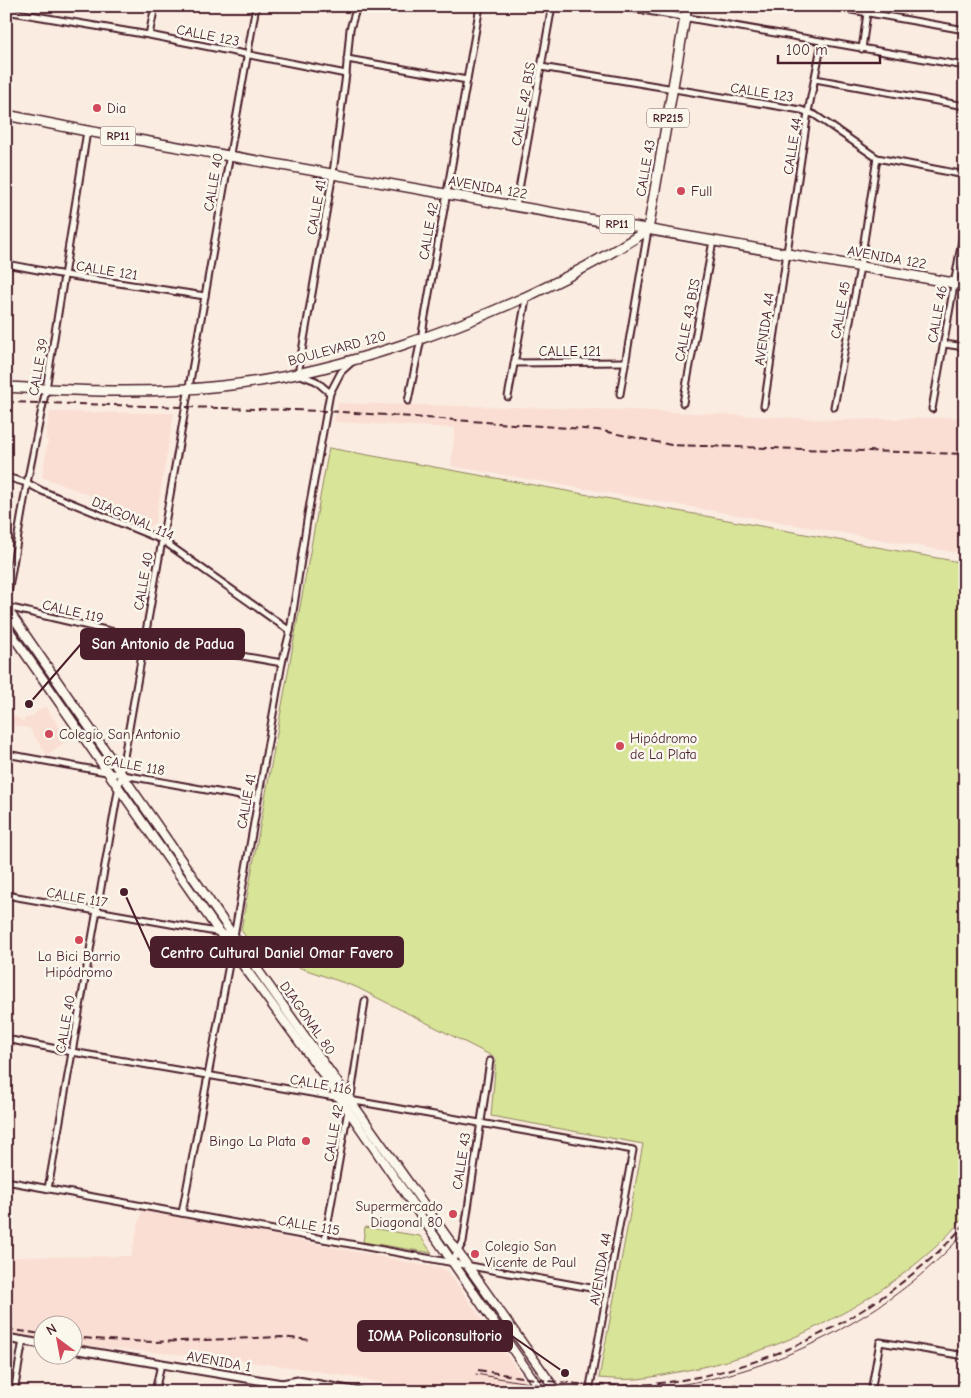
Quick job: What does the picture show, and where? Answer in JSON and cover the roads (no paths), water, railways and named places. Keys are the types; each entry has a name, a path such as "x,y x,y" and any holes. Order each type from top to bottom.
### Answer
{"main road":[{"name":"CALLE 43","path":"648,230 687,6"},
{"name":"AVENIDA 122","path":"6,116 965,285"},
{"name":"BOULEVARD 120","path":"6,387 134,391 188,389 240,384 298,374 353,360 450,330 526,298 595,262 648,230"},
{"name":"DIAGONAL 80","path":"6,606 233,935 557,1392"},
{"name":"DIAGONAL 80","path":"6,626 231,949 339,1098 542,1392"}],"street":[{"path":"149,35 155,6"},
{"name":"CALLE 40","path":"48,1189 256,6"},
{"name":"CALLE 41","path":"298,374 333,173 350,29 357,6"},
{"name":"CALLE 42","path":"408,401 421,339 480,6"},
{"name":"CALLE 42 BIS","path":"516,206 552,6"},
{"path":"619,6 965,66"},
{"path":"829,6 868,9 965,30"},
{"path":"862,48 868,9"},
{"name":"CALLE 123","path":"6,11 149,35 346,74"},
{"name":"CALLE 44","path":"787,254 808,112 822,42"},
{"path":"347,59 467,80"},
{"name":"CALLE 123","path":"541,67 808,112 877,158 965,175"},
{"path":"815,79 965,106"},
{"name":"CALLE 39","path":"6,606 27,483 46,389 87,131"},
{"name":"CALLE 45","path":"834,407 860,267 877,158"},
{"name":"CALLE 46","path":"932,409 965,222"},
{"name":"CALLE 43","path":"620,394 648,230"},
{"name":"CALLE 43 BIS","path":"683,403 713,241"},
{"name":"AVENIDA 44","path":"764,406 787,254"},
{"name":"CALLE 121","path":"6,264 205,296"},
{"path":"508,398 526,298"},
{"path":"944,344 965,348"},
{"name":"CALLE 41","path":"182,1213 282,663 290,632 308,514 330,393 341,372 353,360"},
{"name":"CALLE 121","path":"514,363 625,362"},
{"path":"298,374 316,381 330,393"},
{"name":"DIAGONAL 114","path":"6,477 27,483 42,491 162,540 290,632"},
{"name":"CALLE 119","path":"6,606 144,639 282,663"},
{"name":"CALLE 118","path":"6,754 258,799"},
{"name":"CALLE 117","path":"6,895 233,935"},
{"name":"CALLE 42","path":"325,1239 350,1100 365,1001"},
{"name":"CALLE 116","path":"6,1039 633,1150"},
{"name":"CALLE 43","path":"452,1262 463,1242 490,1061"},
{"name":"AVENIDA 44","path":"589,1392 633,1150"},
{"name":"CALLE 115","path":"6,1181 607,1291"},
{"path":"6,1338 32,1342"},
{"path":"14,1392 23,1340"},
{"path":"871,1392 880,1342 965,1356"},
{"name":"AVENIDA 1","path":"82,1351 282,1384 298,1380 360,1392"},
{"path":"155,1392 160,1364"},
{"path":"282,1384 292,1392"}],"tram line":[{"path":"476,1374 557,1386 617,1390 683,1384 729,1374 773,1360 817,1342 858,1319 897,1293 933,1264 965,1232"}],"railway":[{"path":"6,402 327,411 598,430 671,445 965,454"},
{"path":"478,1370 558,1382 619,1386 677,1381 749,1364 784,1351 817,1335 850,1318 881,1298 932,1257 965,1223"},
{"path":"6,1329 32,1333"},
{"path":"82,1338 154,1342 281,1337 311,1340"}],"place":[{"name":"Dia","path":"97,108"},
{"name":"Full","path":"681,191"},
{"name":"San Antonio de Padua","path":"29,704"},
{"name":"Colegio San Antonio","path":"49,734"},
{"name":"Hipódromo de La Plata","path":"620,746"},
{"name":"Centro Cultural Daniel Omar Favero","path":"124,892"},
{"name":"La Bici Barrio Hipódromo","path":"79,940"},
{"name":"Bingo La Plata","path":"306,1141"},
{"name":"Supermercado Diagonal 80","path":"453,1214"},
{"name":"Colegio San Vicente de Paul","path":"475,1254"},
{"name":"IOMA Policonsultorio","path":"565,1373"}]}
